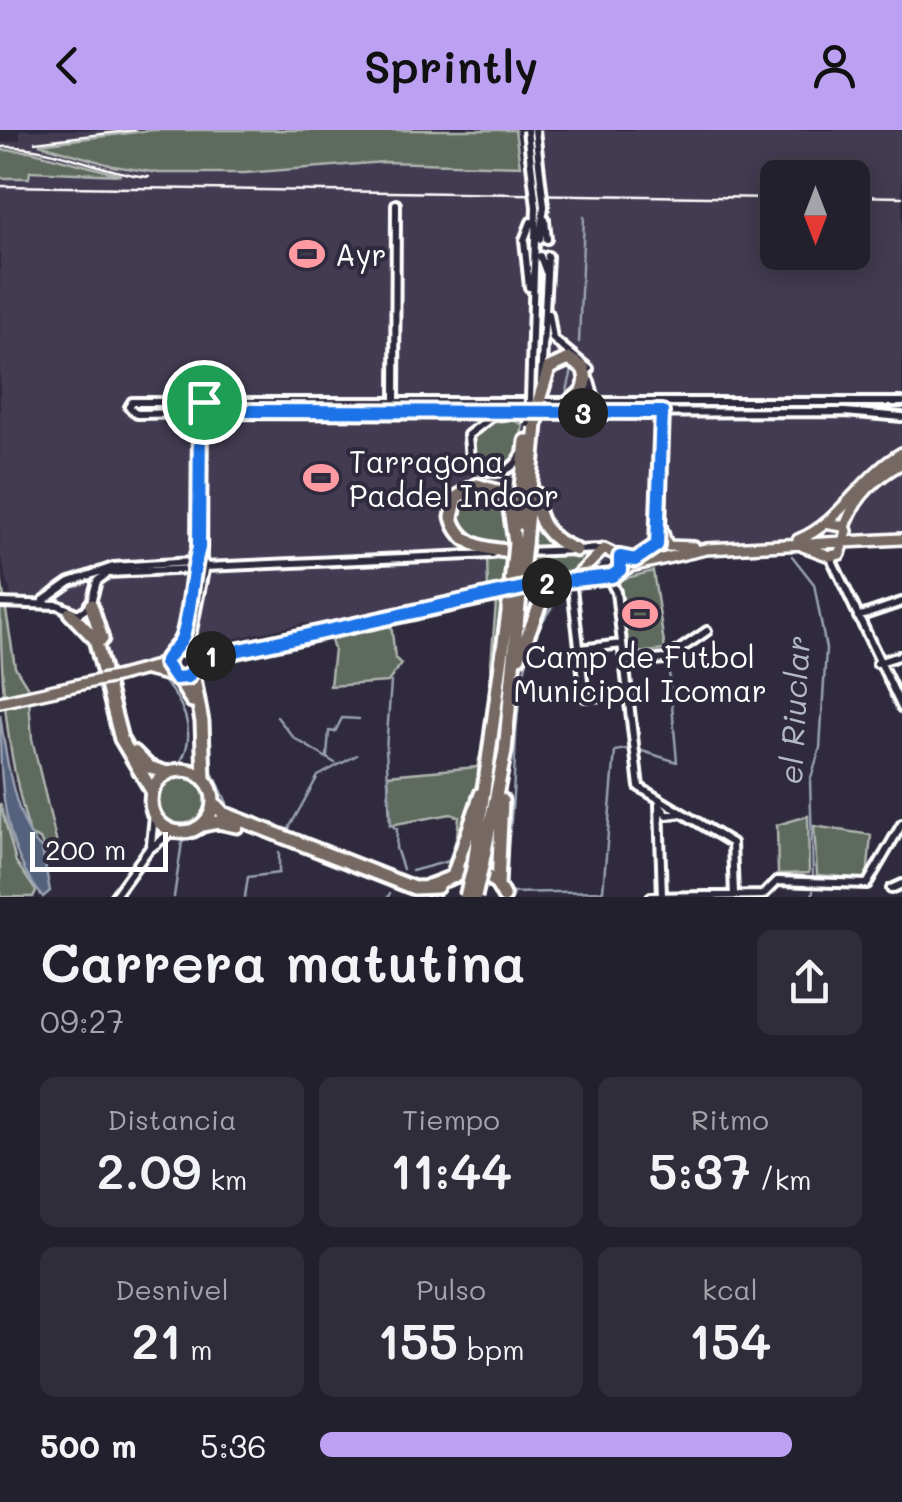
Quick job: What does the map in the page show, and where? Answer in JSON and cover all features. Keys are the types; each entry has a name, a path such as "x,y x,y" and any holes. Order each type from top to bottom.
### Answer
{"highway":[{"path":"570,401 582,392 586,380 574,361 554,362 540,383 540,401 532,424 532,469 540,522 548,535 576,550"},
{"path":"501,893 496,768 520,546 526,441"},
{"path":"520,546 532,469"},
{"path":"477,485 499,492 510,509 520,546 484,548 465,539 452,517 458,497 477,485"},
{"path":"475,897 496,768 530,624 544,594 569,582"},
{"path":"91,599 129,745 141,762 167,773 182,770 204,779"},
{"path":"508,710 514,605"},
{"path":"68,612 95,639 120,739 152,791 154,816 173,832 235,822"},
{"path":"192,661 202,722 204,779 213,802 235,822 410,891 435,892 452,875 496,768"},
{"path":"174,677 193,703 197,734 195,753 182,770"},
{"path":"152,791 167,773"},
{"path":"202,825 213,802"},
{"path":"466,897 478,866"},
{"path":"410,891 452,875 481,877 501,893"}],"main road":[{"path":"791,543 825,526 866,478 902,453"},
{"path":"834,549 869,486 902,462"},
{"path":"825,526 848,527 866,541"},
{"path":"825,526 834,549"},
{"path":"661,527 668,546 721,548"},
{"path":"635,560 653,550 661,527"},
{"path":"569,582 602,549 635,560 791,543 834,549 866,541 902,541"},
{"path":"620,557 620,570"},
{"path":"593,558 604,576"},
{"path":"174,677 192,661 583,577 604,576 659,558"},
{"path":"0,702 146,670 176,650 192,661"},
{"path":"166,658 174,677"},
{"path":"146,670 174,677"}],"street":[{"path":"527,130 540,206 524,240 540,401"},
{"path":"536,130 543,239"},
{"path":"395,404 396,204"},
{"path":"540,383 548,278 544,256"},
{"path":"546,299 553,339 587,366 595,399"},
{"path":"617,404 595,399 395,404 132,402 129,407 138,414 858,412 902,417"},
{"path":"540,401 902,402"},
{"path":"192,661 200,565 200,402"},
{"path":"661,527 662,412"},
{"path":"496,414 482,420 468,435 468,454 474,464 489,472 506,471 519,460 532,424"},
{"path":"37,603 60,592 67,583 121,566 443,556 520,546 602,549"},
{"path":"834,549 840,574 877,663 902,708"},
{"path":"0,602 37,603 82,613 108,573 200,565"},
{"path":"176,650 200,565"},
{"path":"179,568 192,574 193,590"},
{"path":"604,576 615,590 638,784 732,842 734,896"},
{"path":"78,580 91,599"},
{"path":"569,582 586,699 628,695"},
{"path":"60,592 68,612"},
{"path":"858,618 902,602"},
{"path":"624,662 670,658 708,632"},
{"path":"580,649 622,644"},
{"path":"877,663 902,655"},
{"path":"652,795 664,814 683,813"},
{"path":"661,836 672,814 669,803"},
{"path":"659,804 662,897"},
{"path":"154,816 155,840"},
{"path":"651,897 763,895 778,881 867,884 902,824"},
{"path":"114,897 155,840 173,832"},
{"path":"890,889 902,884"}],"shaded area":[{"path":"19,130 153,130 39,145 122,168 209,174 384,162 544,166 540,130 902,130 902,535 815,537 663,551 311,627 305,623 195,647 192,643 173,644 156,661 100,673 86,635 65,616 45,610 15,610 0,554 0,178 28,178 30,171 115,174 30,151 0,150 0,143 20,140"}],"green space":[{"path":"153,130 515,130 520,166 384,162 245,173 159,173 113,166 39,144"},
{"path":"0,150 30,151 121,175 30,171 29,178 0,178"},
{"path":"513,420 523,425 515,455 505,464 489,468 472,453 476,429 485,423"},
{"path":"477,489 500,501 510,542 529,541 533,507 561,546 494,546 468,533 460,520 458,503"},
{"path":"591,553 576,572 488,589 487,557"},
{"name":"Camp de Futbol Municipal Icomar","path":"653,571 665,650 628,654 619,580"},
{"path":"0,572 15,667 28,688 32,739 61,861 50,863 40,839 30,835 14,768 2,673"},
{"path":"496,603 503,607 490,724 477,780 457,836 459,817 451,814 390,825 388,775 477,767 485,737"},
{"path":"391,623 395,658 401,664 388,682 330,686 334,649 329,635"},
{"path":"182,775 201,783 209,802 201,821 182,829 163,821 155,802 163,783"},
{"path":"0,803 16,862 36,891 33,897 0,897"},
{"path":"808,816 809,873 778,874 777,825"},
{"path":"814,826 871,835 867,879 817,875"}],"water":[{"path":"0,714 18,806 42,849 50,891 43,897 29,878 11,834 3,787"}],"waterway":[{"name":"el Riuclar","path":"579,342 584,217"},
{"name":"el Riuclar","path":"566,395 572,370"},
{"name":"el Riuclar","path":"792,556 814,584 826,649 820,748 810,781 813,875"},
{"path":"508,843 523,677 531,646 545,617 565,592"},
{"path":"639,750 677,762 668,660"},
{"path":"161,679 181,706 188,727 181,761"},
{"path":"391,682 386,749 391,825 397,829 396,848 403,869"},
{"path":"277,717 294,738 335,763"},
{"path":"327,757 329,731 335,732 342,718 359,719"},
{"path":"511,897 508,893 603,891 615,751 627,749"},
{"path":"288,830 318,776 357,755"},
{"path":"210,772 214,776"},
{"path":"216,779 227,803"},
{"path":"174,897 182,842 216,829"},
{"path":"412,871 449,861 457,836"},
{"path":"245,897 248,877 279,873 279,852"},
{"path":"812,897 813,891"},
{"path":"388,897 390,893"}],"railway":[{"path":"35,142 135,130"},
{"path":"0,147 38,150 149,177"},
{"path":"0,186 760,198"},
{"path":"870,196 902,197"}],"place":[{"name":"Ayr","path":"307,254"},
{"name":"Tarragona Paddel Indoor","path":"321,478"},
{"name":"Camp de Futbol Municipal Icomar","path":"640,614"}],"route":[{"path":"204,402 195,404 194,410 200,414 662,412 661,527 657,545 635,560 620,557 620,570 608,578 599,575 546,583 213,656 195,666 188,677 175,678 168,673 165,663 182,638 196,579 192,564 199,548 200,414 208,407 204,402"}]}
